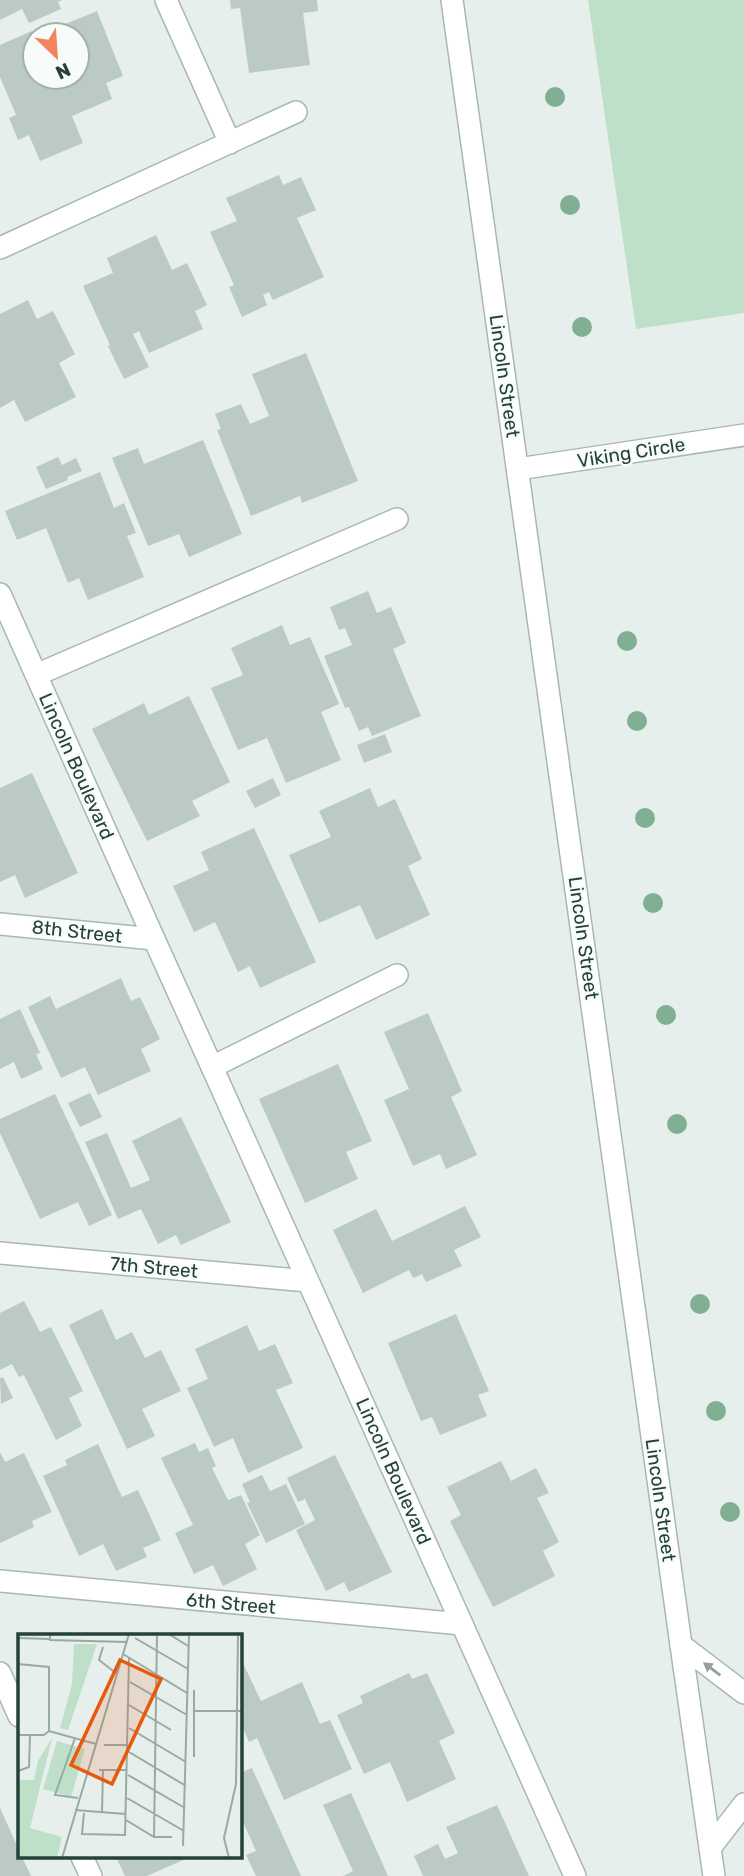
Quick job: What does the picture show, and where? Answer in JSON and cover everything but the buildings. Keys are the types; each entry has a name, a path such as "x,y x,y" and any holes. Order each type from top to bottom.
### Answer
{"street":[{"path":"166,0 230,143"},
{"name":"Lincoln Street","path":"452,0 715,1876"},
{"path":"0,248 296,112"},
{"name":"Viking Circle","path":"518,469 744,435"},
{"path":"36,675 397,519"},
{"name":"Lincoln Boulevard","path":"0,594 575,1876"},
{"name":"8th Street","path":"0,924 154,939"},
{"path":"212,1067 397,975"},
{"name":"7th Street","path":"0,1253 308,1281"},
{"name":"6th Street","path":"0,1581 462,1624"},
{"path":"681,1645 744,1693"},
{"path":"0,1674 18,1714"},
{"path":"710,1848 744,1804"},
{"path":"82,1858 91,1876"}],"green space":[{"path":"588,0 744,0 744,313 636,329"}]}
